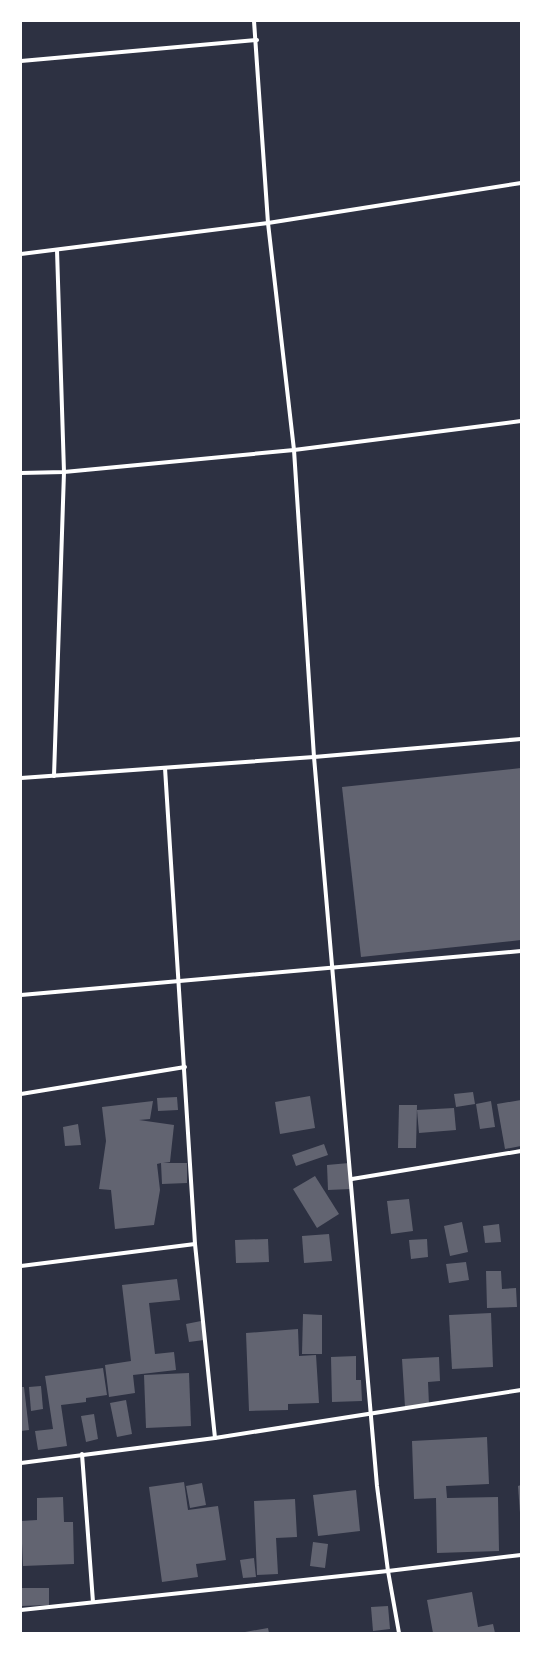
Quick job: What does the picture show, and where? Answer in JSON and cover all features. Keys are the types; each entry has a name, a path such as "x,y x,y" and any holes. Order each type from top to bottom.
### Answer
{"street":[{"path":"254,21 257,40 268,223 294,450 314,757 352,1179 377,1486 388,1571 399,1633"},
{"path":"21,61 257,40"},
{"path":"21,254 268,223 521,183"},
{"path":"54,776 64,472 57,250"},
{"path":"21,473 64,472 294,450 521,421 521,427"},
{"path":"21,778 314,757 521,739"},
{"path":"165,768 195,1244 215,1438"},
{"path":"21,995 332,969 521,951"},
{"path":"21,1094 185,1067"},
{"path":"352,1179 521,1151"},
{"path":"21,1266 195,1244"},
{"path":"21,1463 215,1438 521,1390"},
{"path":"82,1454 94,1602"},
{"path":"21,1610 388,1571 521,1555"}],"building":[{"path":"521,768 521,940 361,957 342,787"},
{"path":"473,1092 475,1104 456,1107 454,1094"},
{"path":"310,1096 315,1128 280,1134 275,1102"},
{"path":"177,1097 178,1110 158,1111 157,1098"},
{"path":"521,1100 521,1146 505,1149 497,1104"},
{"path":"153,1101 150,1119 139,1120 174,1125 170,1162 163,1163 187,1163 187,1183 162,1184 161,1163 157,1164 160,1190 154,1225 115,1229 111,1190 99,1189 106,1141 102,1107"},
{"path":"491,1101 495,1127 480,1129 476,1104"},
{"path":"399,1105 417,1105 416,1148 398,1148"},
{"path":"454,1108 456,1130 419,1133 417,1110"},
{"path":"78,1124 81,1145 65,1146 63,1127"},
{"path":"324,1144 328,1155 296,1166 292,1155"},
{"path":"349,1163 351,1189 328,1190 327,1165"},
{"path":"315,1176 339,1214 317,1228 293,1189"},
{"path":"409,1199 413,1231 391,1234 387,1201"},
{"path":"462,1222 468,1252 450,1256 444,1226"},
{"path":"499,1224 501,1242 485,1243 483,1226"},
{"path":"329,1234 332,1261 304,1263 302,1236"},
{"path":"268,1239 269,1262 236,1263 235,1240"},
{"path":"427,1239 428,1257 411,1259 409,1240"},
{"path":"466,1262 469,1280 449,1283 446,1264"},
{"path":"486,1271 501,1271 502,1289 516,1288 517,1307 487,1308"},
{"path":"177,1279 180,1300 149,1303 155,1354 174,1352 176,1370 133,1375 135,1393 109,1397 105,1365 131,1361 122,1285"},
{"path":"491,1313 493,1367 452,1369 449,1315"},
{"path":"303,1314 322,1315 322,1354 302,1354"},
{"path":"201,1321 204,1340 189,1342 186,1324"},
{"path":"298,1329 299,1356 316,1355 319,1403 288,1404 288,1410 249,1411 246,1333"},
{"path":"356,1356 356,1380 361,1380 362,1401 332,1402 331,1357"},
{"path":"439,1357 440,1381 428,1382 429,1405 405,1407 402,1359"},
{"path":"103,1368 107,1395 86,1398 86,1402 61,1405 67,1446 38,1450 35,1431 53,1429 45,1376"},
{"path":"189,1373 191,1426 146,1428 144,1375"},
{"path":"41,1386 43,1409 31,1411 29,1387"},
{"path":"21,1387 24,1387 29,1430 21,1431"},
{"path":"126,1400 132,1434 117,1437 110,1403"},
{"path":"94,1414 98,1439 86,1442 81,1416"},
{"path":"487,1437 489,1484 446,1486 447,1498 498,1497 499,1551 437,1553 436,1498 414,1499 412,1441"},
{"path":"184,1482 188,1510 218,1506 226,1560 196,1564 198,1577 162,1582 149,1487"},
{"path":"202,1483 206,1505 190,1508 186,1486"},
{"path":"521,1485 521,1513 520,1513 518,1486"},
{"path":"356,1490 360,1531 318,1536 313,1495"},
{"path":"63,1497 64,1522 73,1522 74,1564 23,1566 21,1521 37,1520 37,1498"},
{"path":"295,1499 297,1537 276,1538 278,1574 257,1575 254,1501"},
{"path":"313,1542 328,1544 325,1568 310,1566"},
{"path":"254,1558 256,1577 243,1578 240,1560"},
{"path":"21,1588 49,1588 49,1605 21,1606"},
{"path":"472,1592 478,1627 493,1624 495,1633 433,1633 427,1600"},
{"path":"388,1606 390,1629 373,1631 371,1607"},
{"path":"268,1628 269,1633 245,1632"}]}
